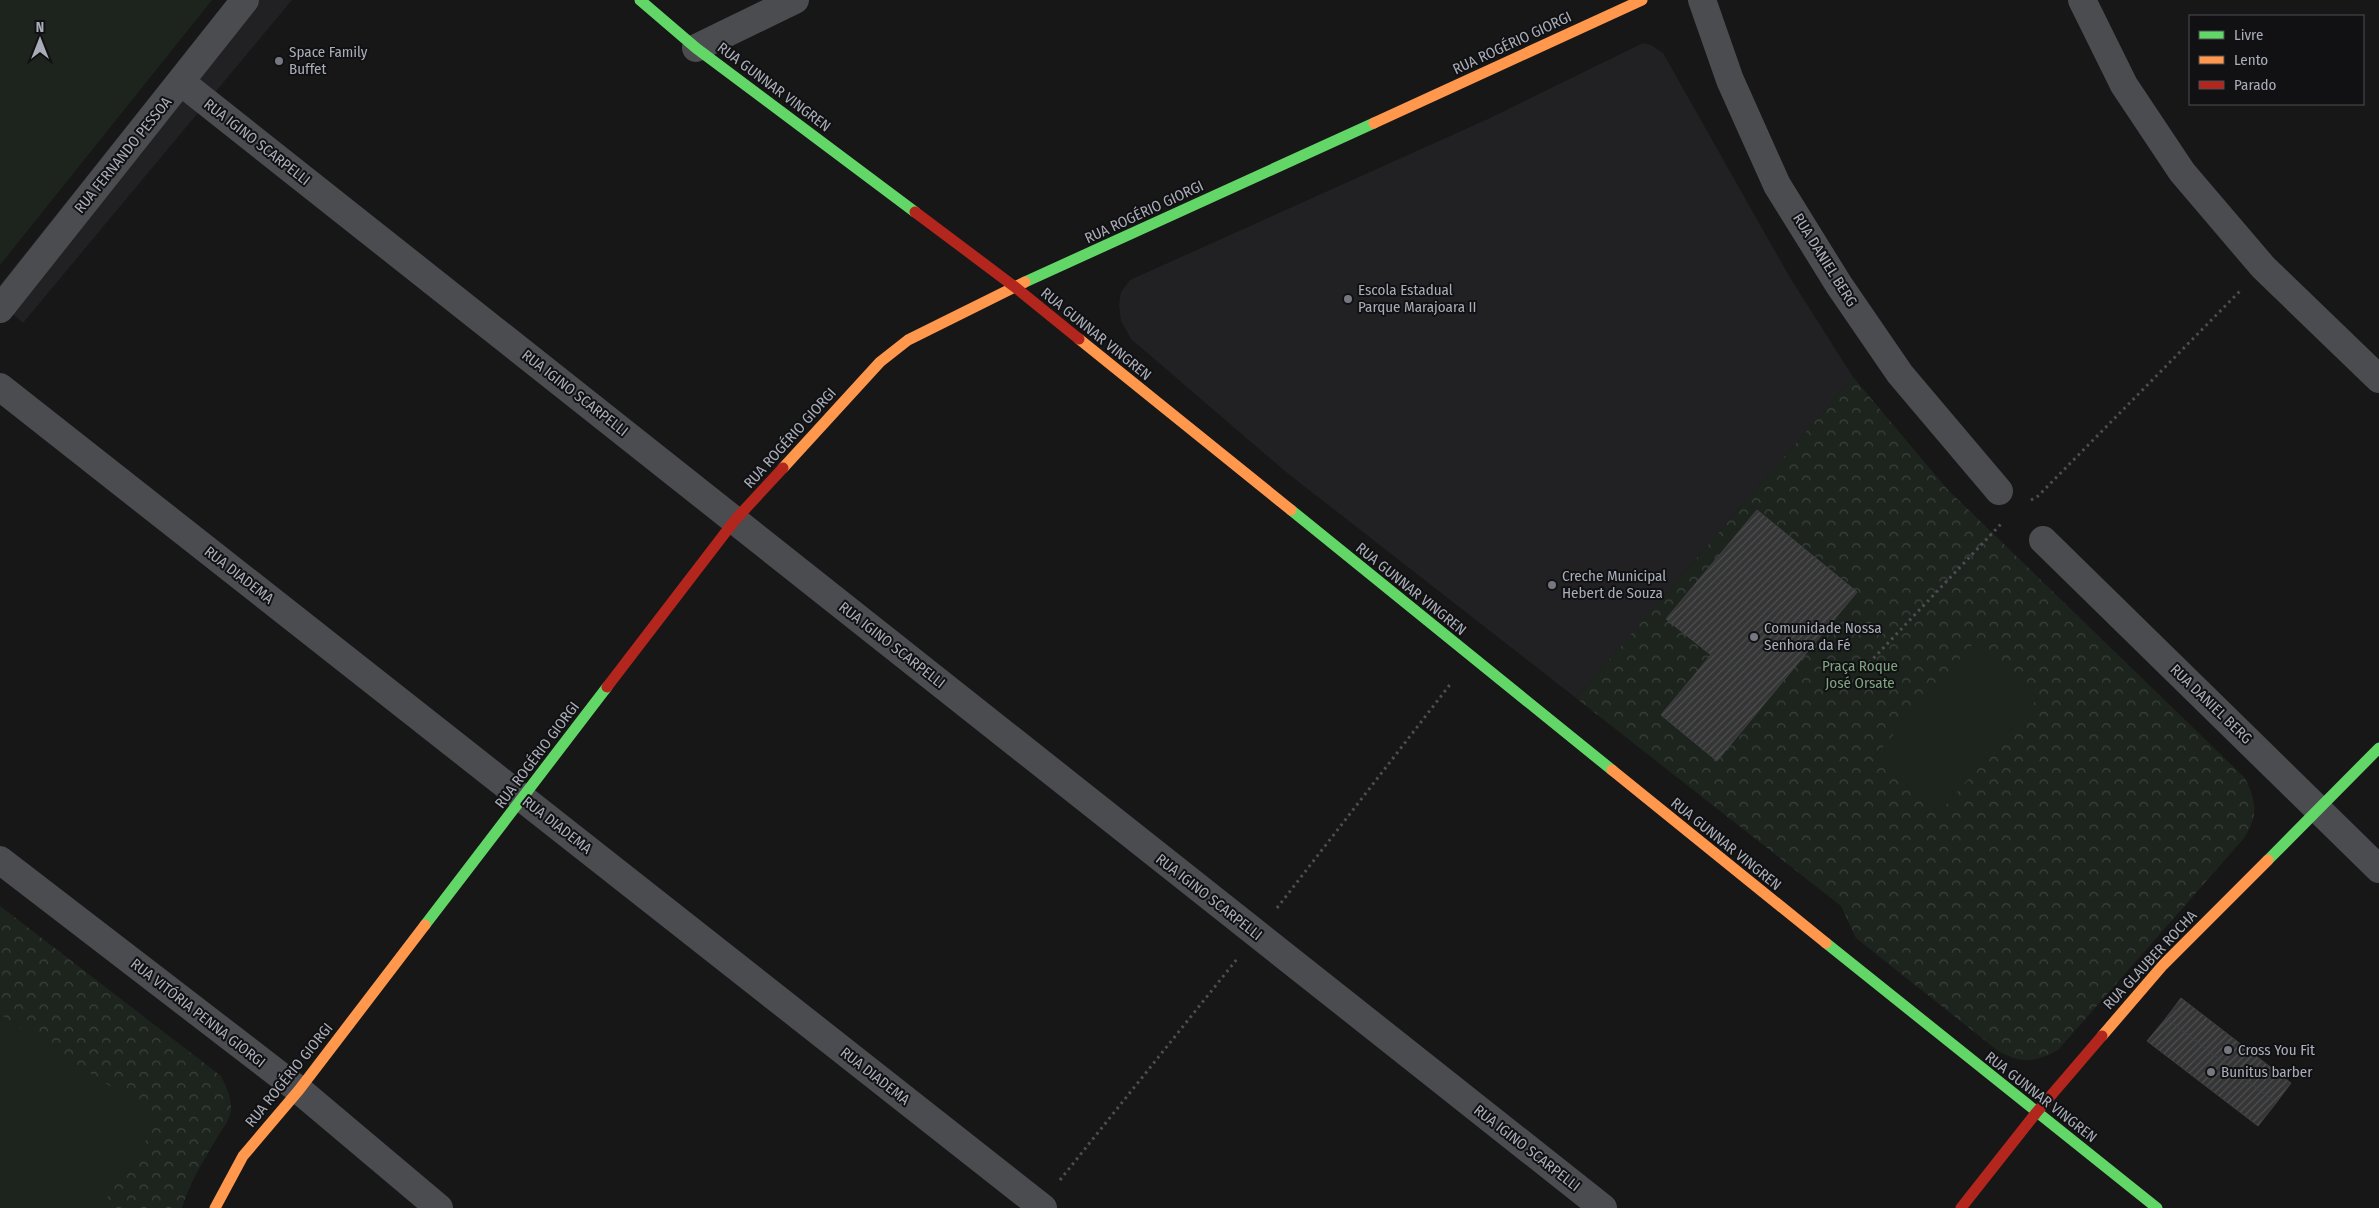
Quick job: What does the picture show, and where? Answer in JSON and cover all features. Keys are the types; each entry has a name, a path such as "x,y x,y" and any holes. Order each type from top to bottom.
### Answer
{"street":[{"name":"RUA FERNANDO PESSOA","path":"0,309 245,0"},
{"name":"RUA GUNNAR VINGREN","path":"640,0 696,48 1015,287 2036,1113 2158,1208"},
{"path":"696,48 795,0"},
{"name":"RUA ROGÉRIO GIORGI","path":"215,1208 242,1156 299,1090 735,520 880,362 908,340 1015,287 1642,0"},
{"name":"RUA DANIEL BERG","path":"1702,0 1730,80 1777,185 1839,285 1900,374 1999,491"},
{"path":"2082,0 2124,85 2182,172 2263,267 2379,380"},
{"name":"RUA IGINO SCARPELLI","path":"181,82 1603,1208"},
{"name":"RUA DIADEMA","path":"0,387 1043,1208"},
{"name":"RUA DANIEL BERG","path":"2043,540 2379,869"},
{"name":"RUA GLAUBER ROCHA","path":"1961,1208 2036,1113 2163,965 2379,748"},
{"name":"RUA VITÓRIA PENNA GIORGI","path":"0,860 299,1090 439,1208"}],"path":[{"path":"2023,506 2038,496 2263,267"},
{"path":"1870,663 2008,517"}],"shaded area":[{"path":"227,0 292,0 23,323 0,303 0,285"},
{"path":"1643,43 1651,45 1663,53 1789,276 1853,377 1576,698 1286,472 1131,339 1121,321 1119,305 1121,292 1130,280 1488,119"}],"green space":[{"path":"0,0 212,0 0,265"},
{"name":"Praça Roque José Orsate","path":"1853,377 1947,489 2245,778 2254,801 2254,814 2245,837 2058,1050 2042,1057 2021,1060 1997,1050 1856,938 1841,906 1576,698"},
{"path":"1974,643 2038,698 1939,813 1874,757"},
{"path":"0,906 221,1076 230,1097 230,1115 196,1174 182,1208 0,1208"},
{"path":"0,1014 160,1119 100,1208 0,1208"}],"building":[{"name":"Comunidade Nossa Senhora da Fé","path":"1757,510 1857,592 1717,761 1661,715 1711,655 1666,619"},
{"name":"Cross You Fit","path":"2181,998 2291,1083 2276,1103 2166,1018"},
{"name":"Bunitus barber","path":"2166,1018 2276,1103 2258,1126 2147,1041"}],"traffic: fast":[{"path":"640,0 696,48 915,212"},
{"path":"1025,282 1374,123"},
{"path":"1291,510 1612,770"},
{"path":"425,925 607,687"},
{"path":"2268,860 2379,748"},
{"path":"1826,943 2157,1208"}],"traffic: slow":[{"path":"1374,123 1642,0"},
{"path":"783,468 880,362 908,340 1025,282"},
{"path":"1079,339 1291,510"},
{"path":"1612,770 1826,943"},
{"path":"2102,1036 2163,965 2268,860"},
{"path":"215,1208 243,1156 299,1090 425,925"}],"traffic: jam":[{"path":"915,212 1015,287 1079,339"},
{"path":"607,687 735,520 783,468"},
{"path":"1961,1208 2036,1113 2102,1036"}],"place":[{"name":"Space Family Buffet","path":"279,61"},
{"name":"Escola Estadual Parque Marajoara II","path":"1348,299"},
{"name":"Creche Municipal Hebert de Souza","path":"1552,585"},
{"name":"Comunidade Nossa Senhora da Fé","path":"1754,637"},
{"name":"Cross You Fit","path":"2228,1050"},
{"name":"Bunitus barber","path":"2211,1072"}]}
